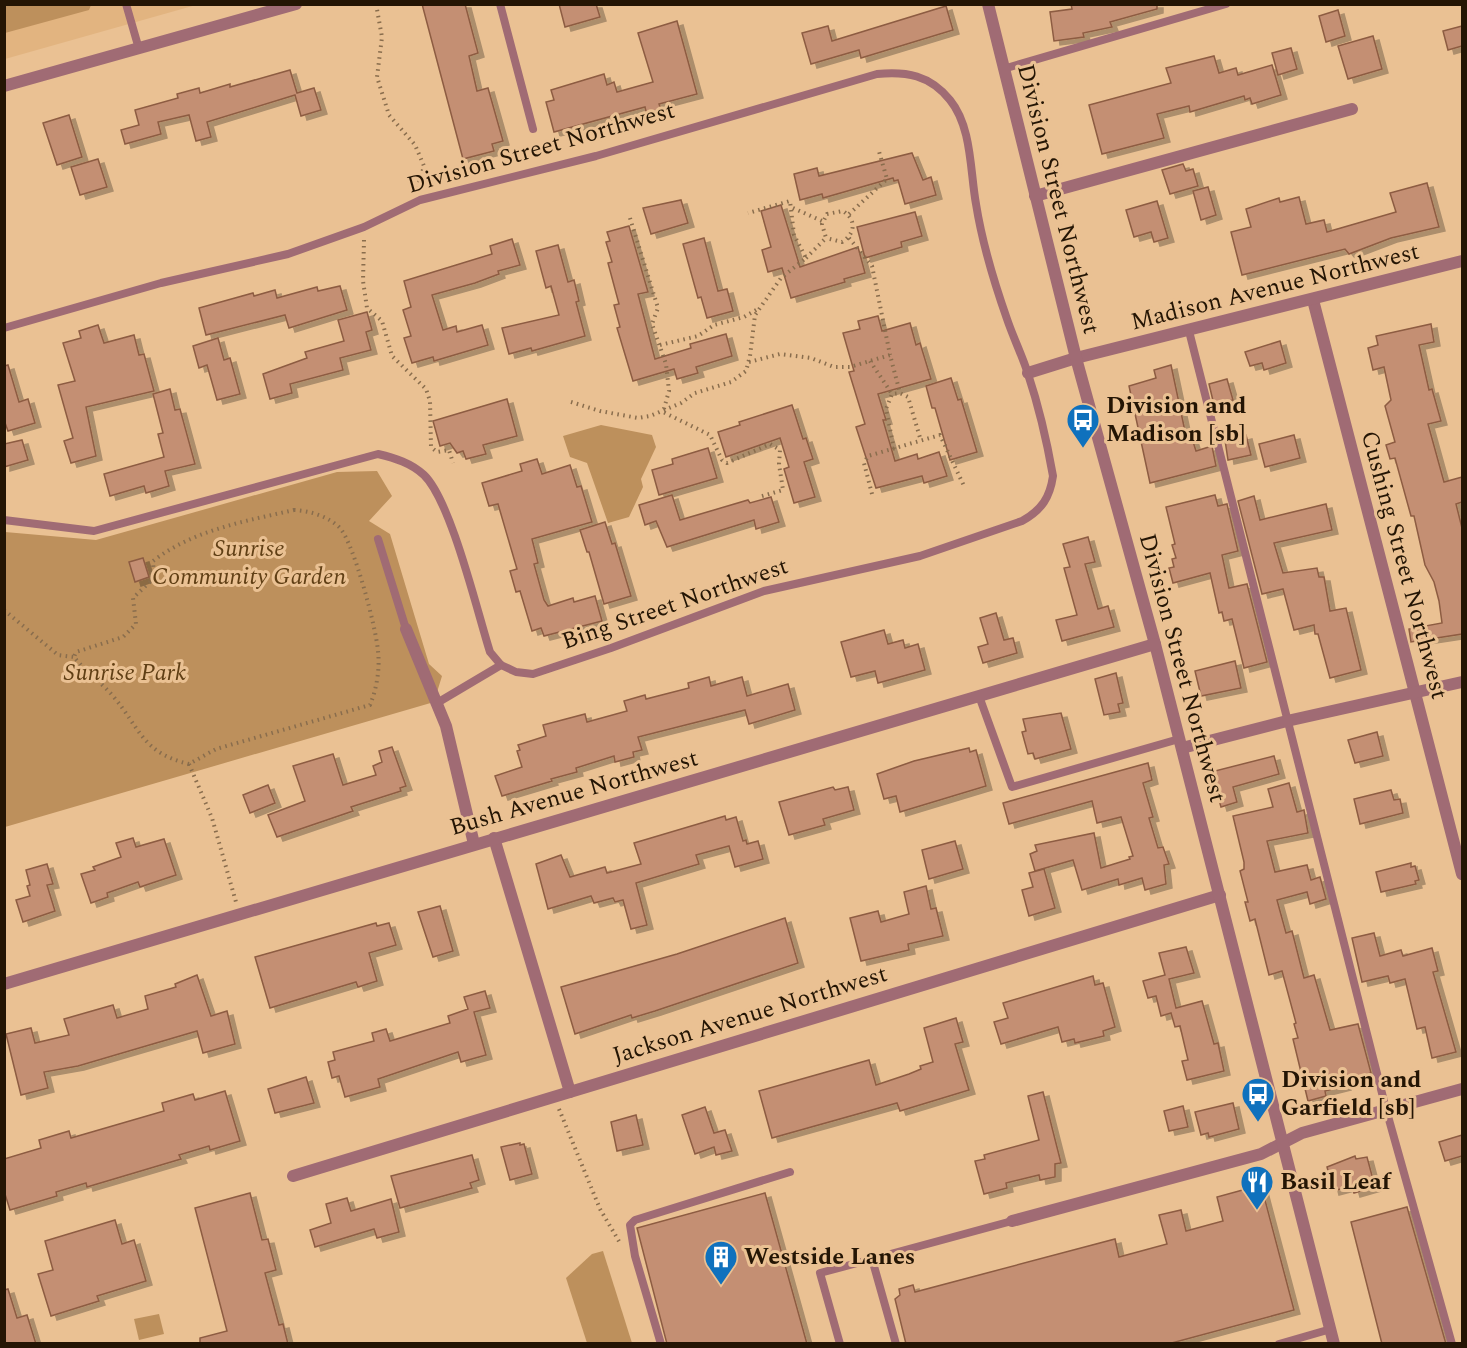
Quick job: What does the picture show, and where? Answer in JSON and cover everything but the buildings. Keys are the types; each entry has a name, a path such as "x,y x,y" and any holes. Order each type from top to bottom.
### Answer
{"street":[{"path":"4,86 296,4"},
{"name":"Division Street Northwest","path":"988,4 1076,358 1155,644 1334,1344"},
{"path":"1035,196 1352,109"},
{"name":"Madison Avenue Northwest","path":"1028,373 1076,358 1462,261"},
{"name":"Cushing Street Northwest","path":"1313,300 1462,874"},
{"path":"406,629 446,726 474,844"},
{"name":"Bush Avenue Northwest","path":"4,984 1155,644"},
{"path":"1180,744 1462,682"},
{"path":"494,838 570,1092"},
{"name":"Jackson Avenue Northwest","path":"293,1176 1220,895"},
{"path":"1012,1221 1261,1154 1302,1133 1462,1089"}],"lane":[{"path":"126,4 139,49"},
{"path":"500,4 533,129"},
{"path":"1003,69 1226,4"},
{"name":"Division Street Northwest","path":"4,328 160,283 288,254 364,227 416,203 596,156 877,74 898,72 913,74 929,80 940,90 958,114 966,136 976,206 988,256 1006,318 1028,373"},
{"path":"1189,331 1386,1109 1452,1344"},
{"name":"Bing Street Northwest","path":"501,665 516,672 532,674 611,648 764,591 920,556 1036,513 1051,491 1053,476 1028,373"},
{"path":"4,520 94,531 378,454 410,465 434,487 442,502 490,652 501,665 437,703"},
{"path":"378,539 406,629"},
{"path":"979,696 1012,787 1180,744"},
{"path":"662,1344 635,1256 630,1225 635,1220 790,1172"},
{"path":"840,1344 820,1273 1012,1221"},
{"path":"872,1259 896,1344"},
{"path":"1279,1344 1330,1329"}],"path":[{"path":"376,4 382,37 377,77 389,115 415,145 424,166 416,203"},
{"path":"849,214 887,178 878,148"},
{"path":"748,213 790,201 794,235 806,258"},
{"path":"792,208 822,221"},
{"path":"837,211 849,214 853,232 849,238 842,242 826,238 822,232 822,221 827,214 837,211"},
{"path":"630,218 658,308 652,324 666,364 669,391 663,412"},
{"path":"364,227 363,281 367,308 382,321 392,356 426,389 430,401 431,447 437,452 449,450 453,463"},
{"path":"571,402 600,411 638,418 663,412 695,393 731,382 746,371 755,315 781,278 826,238"},
{"path":"849,238 872,267 900,393"},
{"path":"660,345 698,336 714,325 744,317 762,307"},
{"path":"748,363 780,354 811,358 834,367 850,367 890,355"},
{"path":"870,361 892,394"},
{"path":"892,394 900,393 908,397 921,441"},
{"path":"892,394 886,409 894,449"},
{"path":"663,412 710,435 722,460 728,463 770,444 780,450 779,464 783,490 759,497"},
{"path":"872,494 864,463 868,456 940,435 964,486"},
{"path":"74,657 76,652 129,633 136,624 133,598 154,578 153,561 184,541 294,510 315,514 338,527 351,551 376,637 378,668 370,705 216,749 189,764"},
{"path":"4,610 58,655 74,657 113,695 142,740 158,752 189,764 212,819 236,902"},
{"path":"554,1097 600,1209 618,1241 635,1256"}],"shaded area":[{"path":"5,5 196,5 5,59"}],"green space":[{"path":"5,4 91,5 89,10 5,33"},
{"path":"601,425 652,435 656,447 641,479 643,487 629,517 608,523 587,463 570,457 563,436"},
{"name":"Sunrise Park","path":"377,471 392,496 369,521 390,534 429,664 442,676 434,702 5,827 5,532 96,540 337,472"},
{"path":"603,1251 632,1343 587,1343 566,1278 592,1254"},
{"path":"159,1314 164,1334 139,1340 134,1319"}],"place":[{"name":"Division and Madison [sb]","path":"1083,449"},
{"name":"Division and Garfield [sb]","path":"1258,1123"},
{"name":"Basil Leaf","path":"1257,1211"},
{"name":"Westside Lanes","path":"721,1286"}],"park label":[{"name":"Sunrise Community Garden","path":"249,563"}]}
